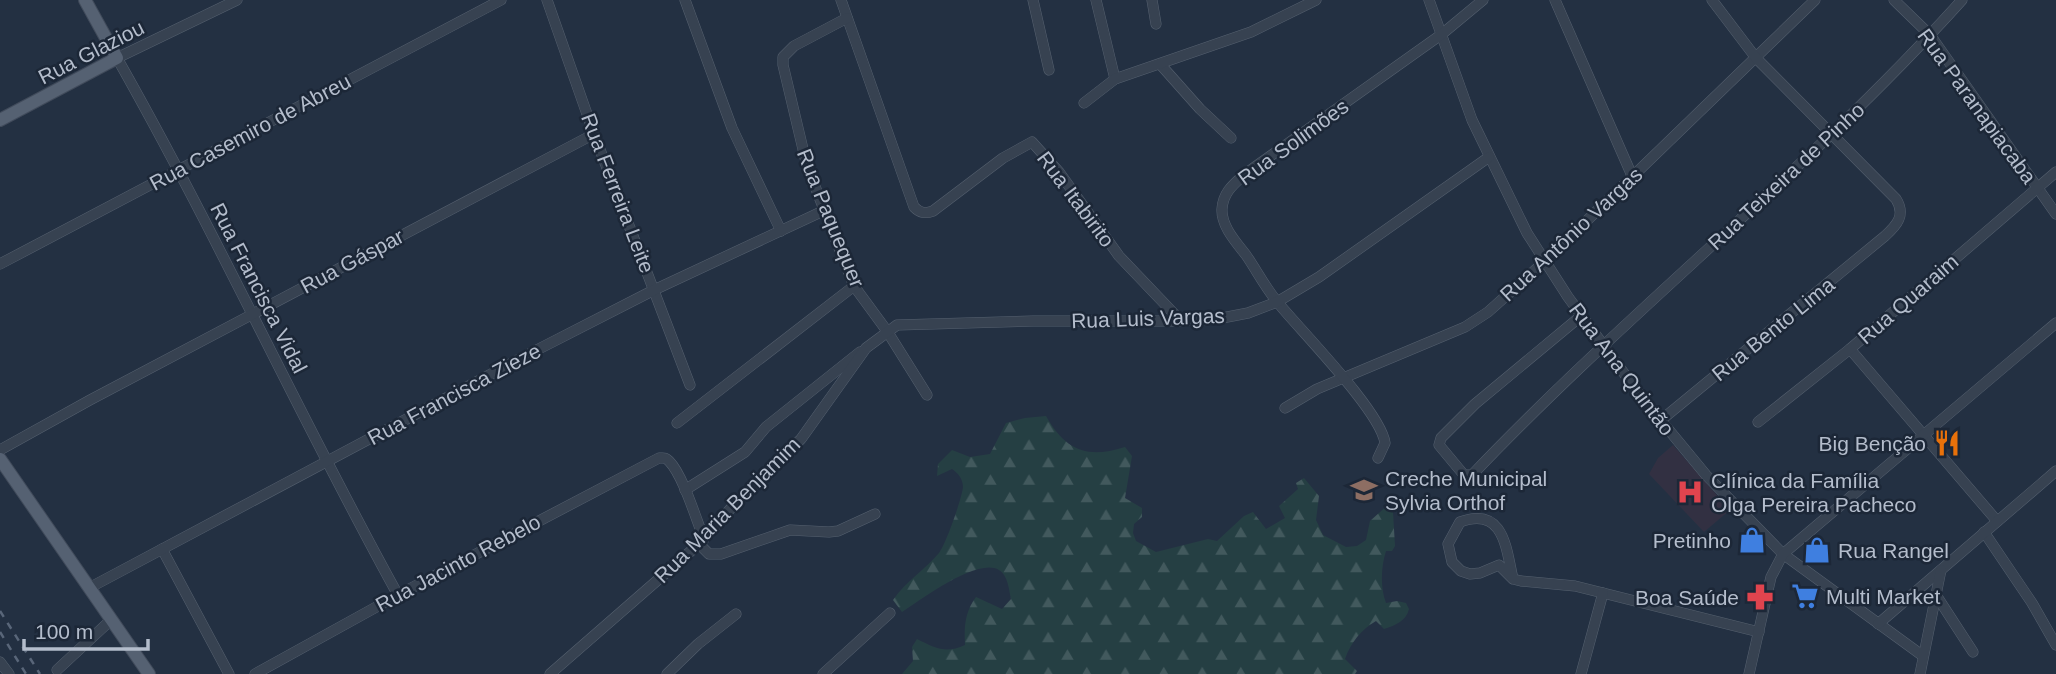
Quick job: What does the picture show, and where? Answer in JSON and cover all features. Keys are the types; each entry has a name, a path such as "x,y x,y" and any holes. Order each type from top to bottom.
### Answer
{"main road":[{"name":"Rua Francisca Vidal","path":"85,0 117,58"},
{"name":"Rua Glaziou","path":"0,120 117,58"},
{"path":"0,459 149,674"}],"street":[{"name":"Rua Glaziou","path":"117,58 237,0"},
{"name":"Rua Casemiro de Abreu","path":"0,264 501,0"},
{"name":"Rua Ferreira Leite","path":"547,0 594,134 690,384"},
{"path":"685,0 732,128 781,231"},
{"path":"841,0 848,18"},
{"path":"1033,0 1049,70"},
{"path":"1096,0 1115,79"},
{"path":"1152,0 1156,24"},
{"path":"1084,103 1115,79 1251,32 1316,0"},
{"name":"Rua Ana Quintão","path":"1429,0 1472,120 1544,262 1660,421 1706,475 1783,554 1923,656"},
{"name":"Rua Solimões","path":"1378,458 1385,443 1380,426 1343,378 1277,302 1226,227 1222,210 1224,198 1229,188 1245,174 1442,34 1483,0"},
{"path":"1555,0 1633,178"},
{"path":"1712,0 1756,58 1832,134"},
{"name":"Rua Antônio Vargas","path":"1285,408 1318,389 1465,327 1488,312 1633,178 1815,0"},
{"name":"Rua Paranapiacaba","path":"1894,0 1930,35 2056,214"},
{"name":"Rua Teixeira de Pinho","path":"1581,316 1475,404 1441,438 1439,444 1464,475 1472,475 1524,422 1832,134 1962,0"},
{"name":"Rua Paquequer","path":"848,18 794,46 783,57 801,144 823,211 855,286 927,395"},
{"name":"Rua Itabirito","path":"848,18 914,207 922,213 933,211 1003,158 1032,142 1059,172 1119,256 1181,321"},
{"name":"Rua Francisca Vidal","path":"117,58 252,314 326,463 398,595"},
{"path":"1160,64 1200,109 1231,138"},
{"name":"Rua Gáspar","path":"0,450 594,134"},
{"name":"Rua Bento Lima","path":"1660,421 1885,236 1899,221 1901,208 1896,199 1832,134"},
{"name":"Rua Luis Vargas","path":"887,331 897,325 910,323 1181,321 1248,313 1277,302 1319,277 1489,157"},
{"name":"Rua Quaraim","path":"1758,422 1850,349 2056,172"},
{"name":"Rua Francisca Zieze","path":"89,588 454,393 654,290 823,211"},
{"path":"677,423 855,286"},
{"path":"1749,674 1771,577 1783,554 2056,323"},
{"name":"Rua Maria Benjamim","path":"552,673 701,541 801,439 866,348 887,331"},
{"path":"866,348 766,427 737,459 685,490 701,541 709,554 721,554 790,530 829,533 838,531 875,514"},
{"path":"1850,349 1997,521"},
{"name":"Rua Jacinto Rebelo","path":"256,674 654,459 663,457 670,462 685,490"},
{"path":"1878,624 2056,471"},
{"path":"1513,579 1504,539 1493,523 1482,518 1470,518 1460,522 1448,544 1451,562 1461,571 1480,573 1499,565 1513,579 1575,586 1759,632"},
{"path":"1984,532 2032,603 2056,645"},
{"path":"162,549 229,674"},
{"path":"1920,674 1942,570"},
{"path":"1581,674 1603,593"},
{"path":"1936,595 1973,652"},
{"path":"823,674 890,612"},
{"path":"667,674 698,644 736,614"},
{"path":"57,670 112,619"},
{"path":"0,662 9,674"}],"shaded area":[{"name":"Clínica da Família Olga Pereira Pacheco","path":"1673,445 1730,510 1704,532 1649,474 1658,458"}],"green space":[{"path":"1046,416 1061,437 1079,449 1099,452 1125,447 1132,456 1125,498 1142,508 1142,517 1134,524 1133,533 1136,541 1156,552 1208,539 1217,541 1244,516 1253,512 1266,529 1285,518 1279,506 1298,489 1296,483 1304,478 1319,496 1316,520 1323,535 1346,547 1357,546 1366,540 1370,521 1398,496 1393,512 1395,546 1392,551 1386,551 1382,584 1386,603 1406,603 1409,609 1406,617 1384,629 1376,621 1357,637 1345,659 1357,671 1355,674 902,674 913,661 912,647 917,639 941,649 965,645 966,620 976,597 1002,609 1011,599 1004,575 999,570 989,568 964,574 902,612 893,600 939,553 957,510 963,487 961,479 952,469 937,476 938,464 952,450 970,457 990,454 1006,423"}],"railway":[{"path":"0,611 40,674"},
{"path":"0,632 26,674"}],"place":[{"name":"Big Benção","path":"1947,443"},
{"name":"Creche Municipal Sylvia Orthof","path":"1364,490"},
{"name":"Clínica da Família Olga Pereira Pacheco","path":"1690,492"},
{"name":"Pretinho","path":"1752,540"},
{"name":"Rua Rangel","path":"1817,550"},
{"name":"Multi Market","path":"1805,596"},
{"name":"Boa Saúde","path":"1760,597"}]}
